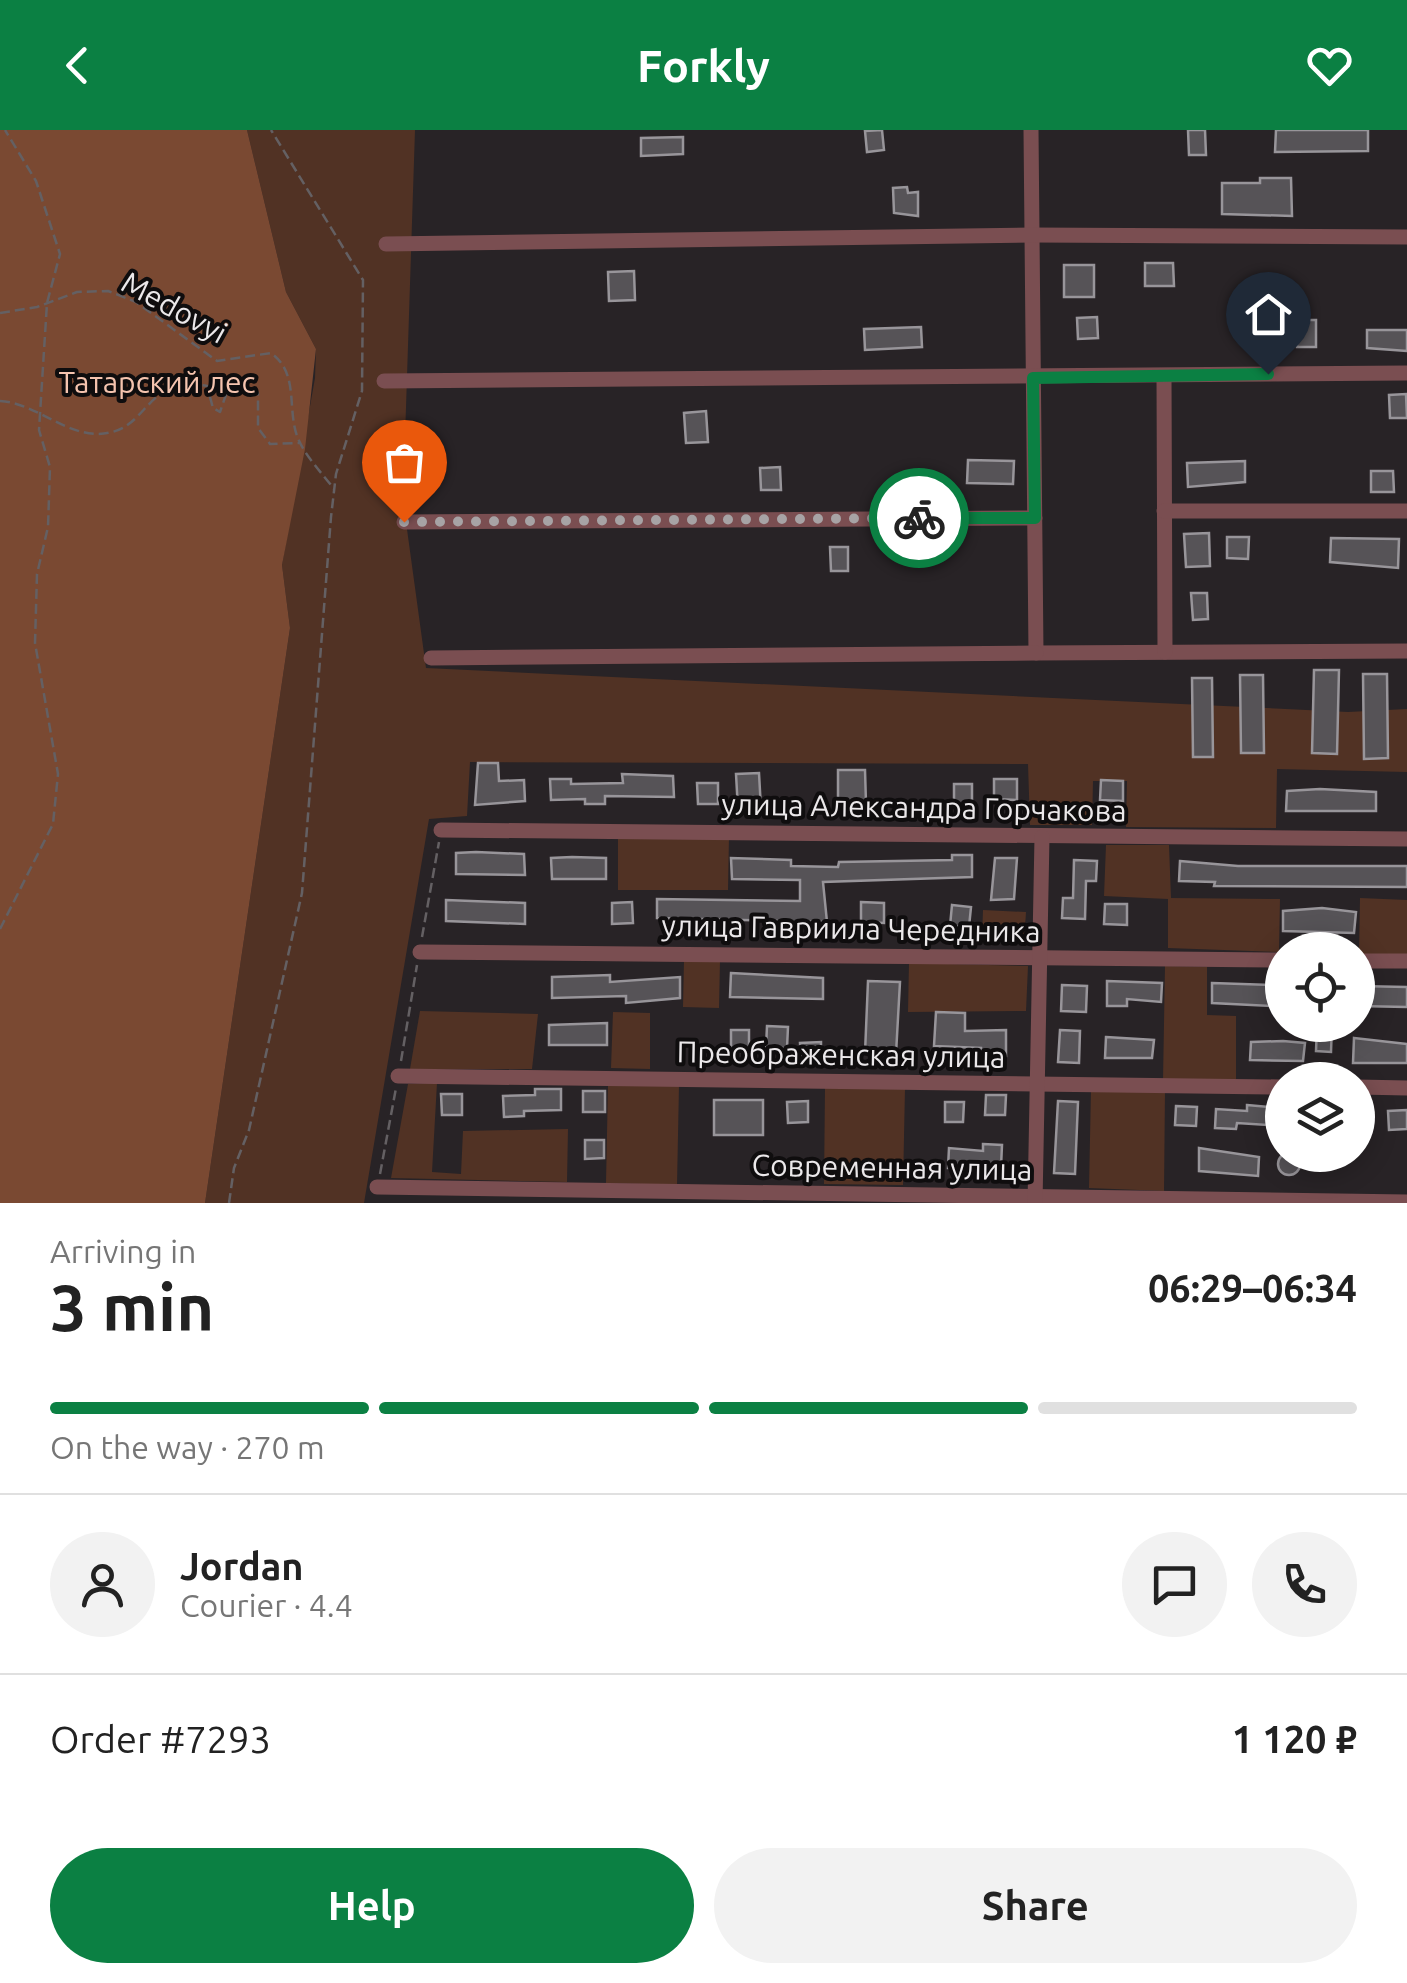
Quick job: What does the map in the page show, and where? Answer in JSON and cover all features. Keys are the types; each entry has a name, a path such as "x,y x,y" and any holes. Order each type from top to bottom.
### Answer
{"street":[{"path":"1030,130 1036,653"},
{"path":"386,244 1032,235 1407,236"},
{"path":"384,381 1407,372"},
{"path":"1164,376 1164,652"},
{"path":"1164,512 1407,511"},
{"path":"404,522 1035,518"},
{"path":"431,658 1407,650"},
{"name":"улица Александра Горчакова","path":"441,830 1407,839"},
{"path":"1036,1200 1042,836"},
{"name":"улица Гавриила Чередника","path":"420,952 1265,960"},
{"path":"1375,960 1407,961"},
{"name":"Преображенская улица","path":"398,1076 1265,1087"},
{"path":"1375,1088 1407,1088"},
{"name":"Современная улица","path":"377,1187 1036,1200 1407,1202"}],"path":[{"path":"0,929 53,824 58,774 35,642 37,574 48,512 50,466 39,430 47,304 60,254 36,181 4,130"},
{"path":"229,1203 302,893 334,489 362,391 363,280 271,130"},
{"name":"Medovyi","path":"0,313 47,304 77,292 108,291 136,302 217,362 271,353 283,362 301,442"},
{"path":"0,401 16,402 80,431 107,434 122,429 148,401 179,385 206,386 213,408 220,412 228,386 240,380 258,393 258,428 270,444 301,442 334,489"},
{"path":"377,1187 441,830"}],"shaded area":[{"path":"247,130 415,130 403,500 426,668 1348,712 1407,709 1407,772 1277,769 1276,828 1126,827 1127,781 1093,781 1092,825 1030,825 1028,764 470,762 467,816 429,819 364,1203 205,1203 290,628 282,565 315,378 316,349 286,292"},
{"path":"729,836 728,890 618,890 618,839"},
{"path":"1106,845 1169,845 1171,898 1280,899 1279,932 1265,932 1265,951 1168,948 1168,899 1104,896"},
{"path":"1360,898 1407,900 1407,955 1375,954 1375,932 1359,932"},
{"path":"983,910 1026,912 1024,942 982,939"},
{"path":"684,960 720,960 719,1008 683,1007"},
{"path":"909,963 1028,966 1026,1011 908,1012"},
{"path":"1165,966 1207,967 1207,1015 1236,1016 1236,1082 1163,1081"},
{"path":"420,1011 538,1014 532,1069 410,1069"},
{"path":"613,1012 650,1013 650,1069 611,1068"},
{"path":"437,1083 432,1172 461,1174 463,1131 568,1129 567,1182 391,1178 408,1084"},
{"path":"608,1085 679,1085 677,1185 606,1183"},
{"path":"825,1088 905,1088 903,1185 824,1184"},
{"path":"1165,1089 1164,1191 1089,1188 1091,1090"}],"green space":[{"name":"Татарский лес","path":"0,130 247,130 286,292 316,349 305,449 282,565 290,628 205,1203 0,1203"}],"building":[{"path":"882,130 884,150 867,152 865,131"},
{"path":"1188,130 1205,130 1206,155 1189,155"},
{"path":"1276,130 1368,130 1368,151 1275,152"},
{"path":"683,137 683,154 641,156 641,138"},
{"path":"1260,178 1291,178 1292,216 1222,214 1222,183 1260,183"},
{"path":"907,187 908,193 918,192 918,216 894,213 893,188"},
{"path":"1145,263 1173,263 1174,286 1145,286"},
{"path":"1064,265 1094,265 1094,297 1064,297"},
{"path":"634,271 635,300 609,301 608,272"},
{"path":"1097,317 1098,338 1078,339 1077,318"},
{"path":"1297,320 1316,320 1316,347 1297,347"},
{"path":"921,327 922,347 865,350 864,329"},
{"path":"1367,330 1407,330 1407,351 1367,348"},
{"path":"1406,394 1407,418 1390,418 1389,395"},
{"path":"706,411 708,442 686,443 684,413"},
{"path":"968,460 1014,461 1013,484 967,483"},
{"path":"1245,461 1245,482 1188,487 1187,463"},
{"path":"780,467 781,490 761,490 760,468"},
{"path":"1371,471 1393,471 1394,492 1371,492"},
{"path":"1209,533 1210,566 1186,567 1184,534"},
{"path":"1227,537 1249,537 1248,559 1227,558"},
{"path":"1331,538 1399,539 1398,568 1330,562"},
{"path":"830,547 848,547 848,571 831,571"},
{"path":"1191,593 1207,593 1208,619 1193,620"},
{"path":"1314,670 1339,670 1337,754 1312,753"},
{"path":"1363,674 1387,674 1388,758 1364,759"},
{"path":"1240,675 1263,675 1264,753 1241,753"},
{"path":"1192,678 1212,678 1213,757 1193,757"},
{"path":"478,763 498,763 499,781 524,780 525,801 475,805"},
{"path":"838,770 865,770 866,803 838,803"},
{"path":"759,773 761,809 738,810 736,774"},
{"path":"622,774 673,776 674,797 605,796 605,804 585,804 585,799 551,800 550,779 571,779 571,784 623,783"},
{"path":"994,779 1017,779 1017,800 994,799"},
{"path":"1101,780 1123,781 1123,801 1100,800"},
{"path":"697,783 718,783 718,804 698,804"},
{"path":"954,784 972,784 972,804 954,803"},
{"path":"1287,791 1376,792 1376,811 1286,811"},
{"path":"456,853 524,854 525,875 456,874"},
{"path":"952,855 972,855 972,877 823,882 827,922 657,918 657,899 800,901 800,880 732,879 731,858 791,860 791,866 838,867 839,862 952,860"},
{"path":"551,858 606,858 606,879 552,879"},
{"path":"995,858 1017,858 1014,899 991,900"},
{"path":"1074,860 1097,861 1096,881 1086,881 1085,919 1062,918 1063,898 1073,898"},
{"path":"1180,861 1238,866 1407,866 1407,887 1214,886 1215,882 1179,881"},
{"path":"446,900 525,903 525,924 446,921"},
{"path":"632,902 633,923 612,924 612,903"},
{"path":"861,902 884,903 884,923 861,922"},
{"path":"1105,904 1127,904 1127,925 1104,924"},
{"path":"952,905 971,907 969,927 950,926"},
{"path":"1322,908 1356,912 1354,932 1283,931 1283,911"},
{"path":"731,973 823,978 823,999 730,997"},
{"path":"610,975 610,982 680,977 680,998 626,1003 626,996 552,998 552,977"},
{"path":"868,981 900,982 896,1054 865,1053"},
{"path":"1107,981 1162,983 1161,1002 1127,999 1127,1006 1107,1006"},
{"path":"1212,983 1265,985 1265,1006 1212,1003"},
{"path":"1062,985 1087,986 1086,1012 1061,1011"},
{"path":"1375,986 1407,987 1407,1007 1375,1006"},
{"path":"936,1012 965,1013 965,1031 1006,1030 1006,1056 981,1056 981,1048 934,1046"},
{"path":"607,1023 607,1045 549,1045 549,1025"},
{"path":"767,1026 788,1027 787,1048 766,1048"},
{"path":"731,1030 749,1030 749,1052 731,1052"},
{"path":"1060,1030 1080,1031 1079,1063 1058,1062"},
{"path":"1106,1037 1154,1040 1152,1058 1105,1058"},
{"path":"821,1042 821,1063 801,1064 800,1043"},
{"path":"1251,1042 1305,1043 1303,1061 1250,1060"},
{"path":"1316,1042 1331,1042 1331,1052 1316,1051"},
{"path":"1354,1042 1407,1044 1407,1063 1353,1062"},
{"path":"535,1089 561,1089 561,1110 524,1111 524,1116 504,1117 503,1096 535,1095"},
{"path":"583,1091 605,1091 605,1112 583,1112"},
{"path":"441,1094 462,1094 462,1115 442,1115"},
{"path":"986,1095 1006,1095 1005,1115 985,1115"},
{"path":"714,1100 763,1100 763,1135 714,1135"},
{"path":"808,1101 808,1122 788,1123 787,1102"},
{"path":"1058,1101 1078,1102 1075,1174 1054,1173"},
{"path":"945,1102 964,1102 963,1122 945,1122"},
{"path":"1247,1105 1265,1107 1265,1125 1237,1123 1236,1129 1215,1128 1216,1109 1247,1111"},
{"path":"1176,1106 1197,1107 1196,1126 1175,1125"},
{"path":"1407,1110 1407,1129 1389,1130 1388,1111"},
{"path":"585,1140 604,1140 604,1158 585,1159"},
{"path":"983,1144 1002,1145 1001,1167 948,1168 949,1148 983,1151"},
{"path":"1199,1148 1259,1157 1258,1176 1199,1171"}],"way so far":[{"path":"404,522 919,518"}],"route":[{"path":"919,518 1035,518 1033,378 1268,374"}]}
